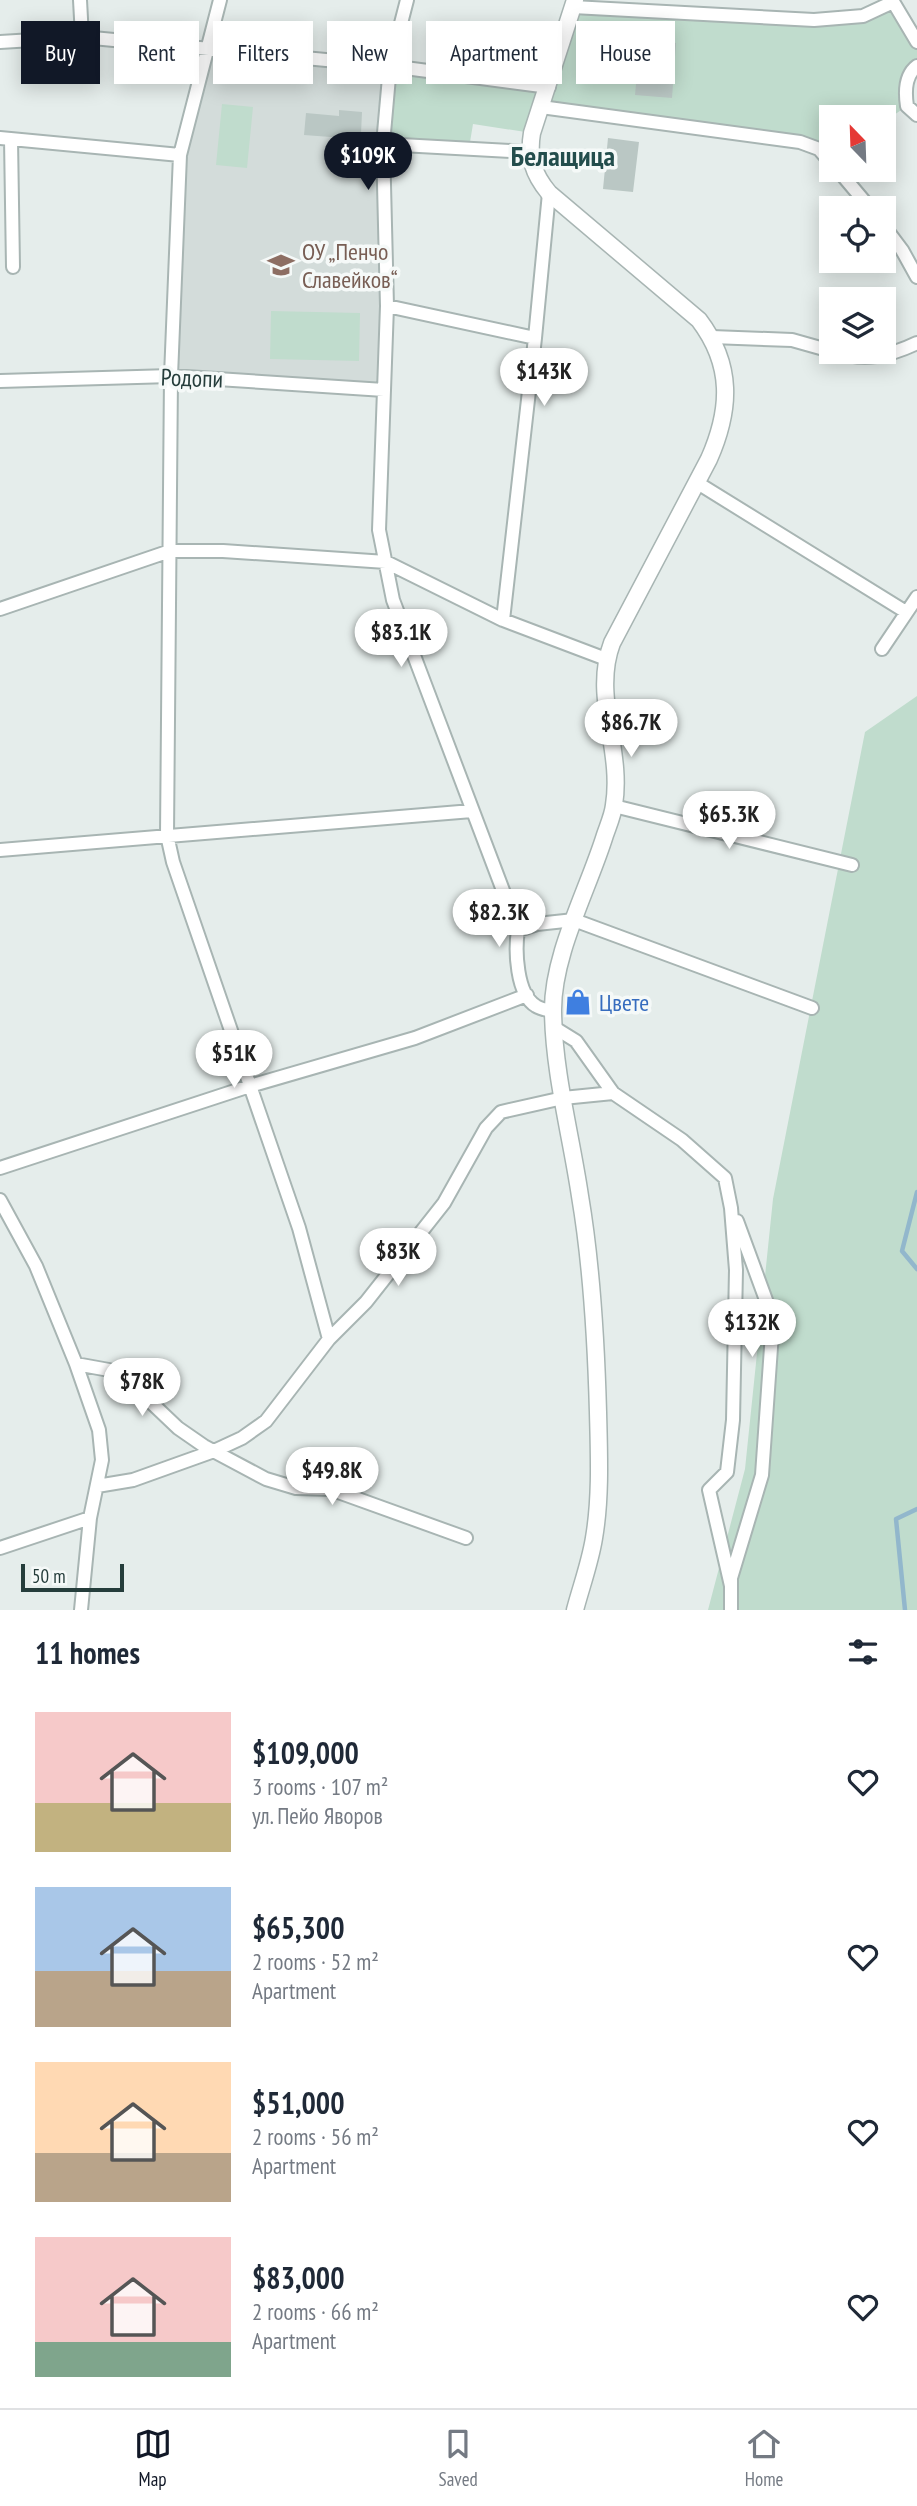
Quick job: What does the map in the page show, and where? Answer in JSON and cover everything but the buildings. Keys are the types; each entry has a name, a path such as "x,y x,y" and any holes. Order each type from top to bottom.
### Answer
{"street":[{"path":"80,0 81,21"},
{"path":"220,0 180,155 171,376 167,835 173,862 299,1228 329,1339"},
{"path":"402,21 407,0"},
{"path":"575,1610 594,1538 600,1462 593,1290 563,1098 553,1012 555,987 574,920 614,806 614,769 604,694 606,659 720,433 726,406 721,361 712,337 685,307 549,193 533,169 529,152 532,133 574,4 814,20 863,16 893,1 917,42"},
{"path":"100,39 327,60"},
{"path":"0,41 21,40"},
{"path":"917,66 912,70 905,92 907,106 917,115"},
{"path":"412,69 549,87"},
{"path":"388,84 383,144 387,306 379,530 393,600 517,930 516,962 527,995 535,1006 553,1012"},
{"path":"541,107 800,142 819,149"},
{"path":"13,267 6,138 180,155"},
{"path":"383,144 529,152"},
{"path":"848,182 860,196"},
{"path":"503,620 549,193"},
{"path":"896,242 917,277"},
{"path":"387,306 535,338"},
{"path":"712,337 792,340 819,347"},
{"path":"896,353 917,343"},
{"name":"Родопи","path":"0,381 171,376 384,390"},
{"path":"696,482 906,612"},
{"path":"0,609 170,551 223,551 386,562 503,620 606,659"},
{"path":"882,649 917,597"},
{"path":"614,806 852,864"},
{"path":"0,850 472,811"},
{"path":"517,930 537,924 574,920 812,1008"},
{"path":"0,1168 250,1086 415,1038 527,995"},
{"path":"555,1028 576,1041 613,1093 682,1140 725,1178 732,1208 773,1319 762,1475 731,1578 731,1610"},
{"path":"97,1486 133,1480 214,1451 242,1438 266,1421 329,1339 366,1302 444,1203 486,1128 501,1112 563,1098 613,1093"},
{"path":"0,1200 36,1266 76,1364 99,1430 102,1460 90,1518 80,1610"},
{"path":"731,1586 709,1490 727,1472 733,1420 736,1270 732,1208"},
{"path":"76,1364 109,1370 138,1390 178,1428 266,1479 296,1488 330,1489 466,1538"},
{"path":"0,1548 90,1518"}],"shaded area":[{"name":"ОУ „Пенчо Славейков“","path":"208,48 213,48 213,84 313,84 313,58 327,60 327,84 390,84 384,390 171,376 180,155"}],"green space":[{"path":"893,2 917,42 917,66 907,106 896,114 896,105 819,105 819,149 541,107 532,133 473,124 469,148 383,144 388,84 412,84 412,69 426,71 426,84 525,84 548,87 549,84 562,84 562,42 573,7 862,16"},
{"path":"222,104 253,107 247,168 216,165"},
{"path":"271,311 360,313 359,361 270,359"},
{"path":"917,696 917,1610 708,1610 745,1469 773,1199 865,732"}],"waterway":[{"path":"917,1192 902,1251 917,1269"},
{"path":"905,1610 896,1519 917,1509"}],"place":[{"name":"ОУ „Пенчо Славейков“","path":"281,265"},
{"name":"Цвете","path":"578,1002"}],"district":[{"name":"Белащица","path":"563,155"}]}
